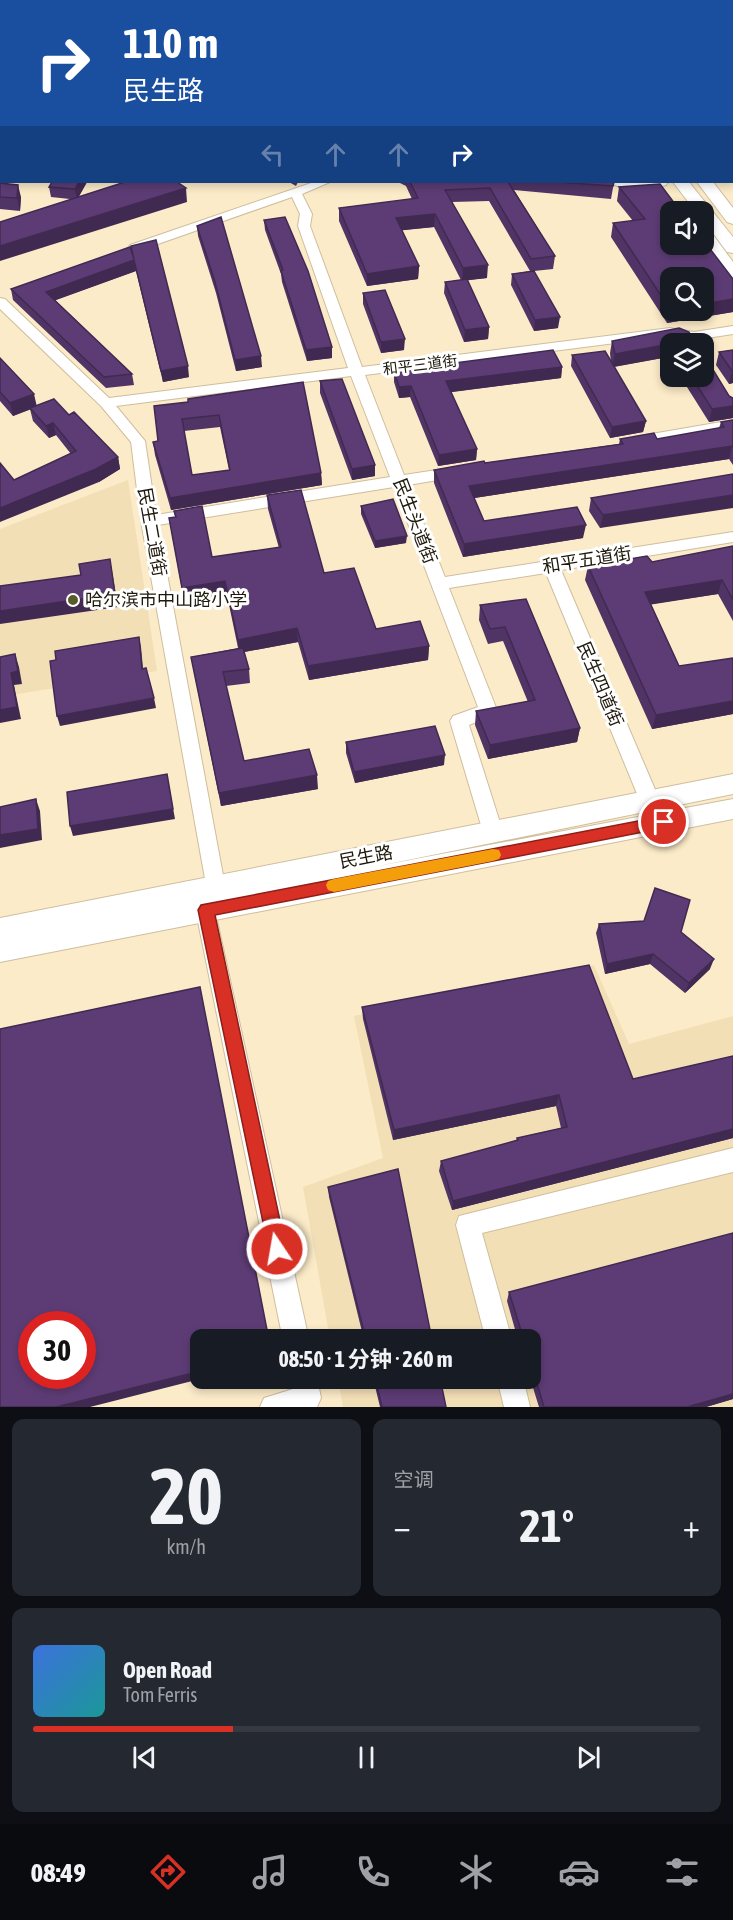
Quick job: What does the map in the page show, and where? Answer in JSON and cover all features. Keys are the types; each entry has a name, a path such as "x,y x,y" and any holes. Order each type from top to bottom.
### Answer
{"main road":[{"path":"636,183 656,183"},
{"path":"679,183 680,201"},
{"path":"680,183 733,248"},
{"path":"706,183 733,219"},
{"path":"712,183 730,190 733,194"},
{"path":"714,240 733,252"},
{"path":"714,248 733,274"},
{"name":"民生路","path":"0,950 207,895 493,832 733,784"},
{"name":"民生路","path":"0,930 733,809"}],"street":[{"path":"121,253 321,183"},
{"name":"民生头道街","path":"296,193 306,214 304,226 357,373 488,710 459,721 493,832"},
{"name":"民生二道街","path":"4,295 138,441 207,895 294,1329"},
{"name":"和平三道街","path":"714,333 733,330"},
{"name":"和平三道街","path":"106,404 660,333"},
{"path":"618,445 733,425"},
{"path":"149,521 469,470"},
{"name":"和平五道街","path":"440,584 733,537"},
{"name":"民生四道街","path":"551,566 650,801"},
{"path":"496,1329 468,1225 733,1160"},
{"path":"273,1407 308,1398 306,1389"},
{"path":"513,1389 517,1407"}],"shaded area":[{"name":"哈尔滨市中山路小学","path":"128,480 157,671 0,697 0,529"},
{"path":"594,965 629,1044 733,1016 733,1407 343,1407 340,1389 541,1389 541,1329 328,1329 303,1187 383,1158 354,1016"}],"building":[{"path":"0,183 18,185 17,198 0,197"},
{"path":"51,183 78,183 75,189 49,187"},
{"path":"122,183 178,183 186,188 0,246 0,222"},
{"path":"410,183 509,183 555,256 531,259 490,188 445,190 488,265 463,268 435,214 396,218 419,266 367,274 339,208 418,198"},
{"path":"571,183 614,183 613,186"},
{"path":"660,184 673,201 660,201 660,255 714,254 733,279 733,299 714,302 714,267 660,267 660,294 613,223 645,219 619,187"},
{"path":"221,217 261,356 235,360 215,282 197,226"},
{"path":"285,217 308,271 332,347 306,350 281,271 283,270 264,220"},
{"path":"156,240 188,366 161,371 134,260 46,292 132,374 104,377 11,289 130,247 134,259 131,246"},
{"path":"534,271 560,317 535,320 512,274"},
{"path":"467,279 489,327 465,330 445,282"},
{"path":"385,290 405,339 381,342 363,293"},
{"path":"679,328 690,333 660,333 660,346 615,354 612,341"},
{"path":"553,350 562,367 446,381 477,449 439,455 411,386 399,387 394,371"},
{"path":"733,350 733,371 732,371 719,352"},
{"path":"605,351 646,421 612,427 572,355"},
{"path":"0,358 34,394 10,403 0,392"},
{"path":"714,371 729,396 733,398 733,406 712,409 698,387 714,387"},
{"path":"342,379 375,465 352,469 320,381"},
{"path":"303,382 321,473 170,498 153,442 158,441 154,406 188,402 188,399","holes":["219,415 230,470 192,475 182,419"]},
{"path":"54,399 69,415 74,412 118,457 96,469 0,508 0,463 14,480 76,451 53,423 46,426 30,408"},
{"path":"733,420 733,447 469,486 484,521 577,507 586,525 464,544 434,470 484,461 485,463 623,444 620,439 654,433 657,439 724,427 721,422"},
{"path":"733,474 733,495 603,515 591,498"},
{"path":"301,490 324,573 354,568 376,629 420,621 429,646 308,666 297,628 238,640 225,581 182,588 169,518 176,517 174,511 202,506 212,557 281,547 267,495"},
{"path":"393,499 407,536 375,541 361,506"},
{"path":"733,546 733,600 722,580 645,592 679,666 733,658 733,701 656,715 588,566 647,556 652,562"},
{"path":"110,559 115,594 0,611 0,586 81,575 79,564"},
{"path":"526,599 580,728 490,745 476,711 535,700 505,627 490,629 480,605"},
{"path":"139,637 142,669 146,668 154,698 57,716 50,661 56,660 55,651"},
{"path":"243,648 249,669 223,672 244,761 309,749 317,775 219,793 191,657"},
{"path":"15,654 18,671 11,673 17,707 0,710 0,657"},
{"path":"435,726 445,755 354,772 346,742"},
{"path":"167,774 173,809 70,826 67,792"},
{"path":"36,799 38,829 0,835 0,807"},
{"path":"655,888 690,900 681,932 714,959 689,983 653,954 607,964 599,924 644,921"},
{"path":"589,965 633,1079 733,1056 733,1129 453,1201 441,1161 518,1140 517,1138 567,1127 559,1095 394,1130 362,1007"},
{"path":"200,987 267,1329 190,1329 190,1374 56,1407 0,1407 0,1029"},
{"path":"398,1169 430,1329 363,1329 328,1187"},
{"path":"733,1233 733,1394 687,1407 544,1407 539,1389 541,1389 541,1329 521,1329 509,1292"},
{"path":"378,1389 442,1389 446,1407 382,1407"}],"slow traffic":[{"path":"334,885 493,855"}],"place":[{"name":"哈尔滨市中山路小学","path":"73,600"}],"route":[{"path":"277,1249 206,910 664,822"}]}
